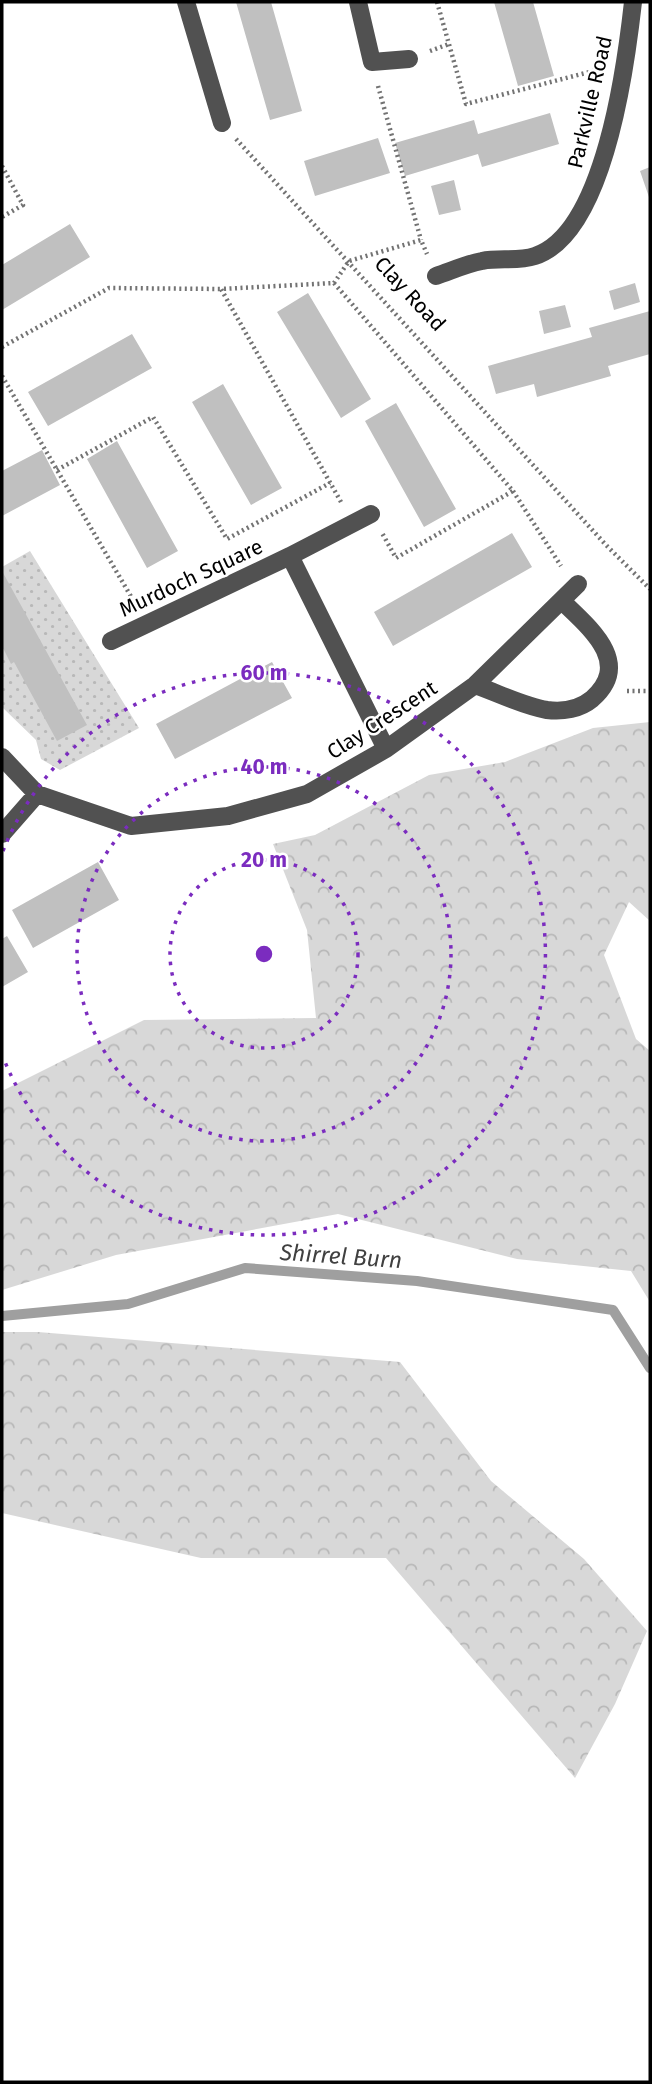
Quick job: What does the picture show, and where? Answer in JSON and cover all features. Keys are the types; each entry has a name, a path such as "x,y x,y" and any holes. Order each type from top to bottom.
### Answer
{"street":[{"path":"186,2 222,123"},
{"path":"358,2 372,62 409,59"},
{"name":"Parkville Road","path":"436,276 483,260 536,256 564,236 590,194 598,171 626,62 633,2"},
{"name":"Murdoch Square","path":"111,641 372,514"},
{"name":"Murdoch Square","path":"290,556 386,748"},
{"name":"Clay Crescent","path":"2,757 37,794 131,826 228,816 307,794 386,748 475,685 563,602 578,584"},
{"path":"475,685 547,710 575,709 601,690 610,664 604,649 597,635 563,602"},
{"path":"2,834 37,794"}],"path":[{"path":"436,2 466,104 626,62"},
{"path":"372,62 421,240 436,276"},
{"name":"Clay Road","path":"222,123 606,545 650,589"},
{"path":"2,166 23,205 2,217"},
{"path":"334,283 349,261 421,240"},
{"path":"2,347 108,288 220,289 334,283"},
{"path":"334,283 513,491 565,571 578,584"},
{"path":"220,289 355,523"},
{"path":"2,377 147,624"},
{"path":"57,470 153,417 227,539 330,483"},
{"path":"372,514 396,558 513,491"}],"green space":[{"path":"30,551 139,728 60,770 41,759 36,740 2,707 2,567"},
{"path":"650,722 650,921 629,902 604,955 636,1039 650,1051 650,1302 631,1271 517,1259 338,1214 116,1255 2,1290 2,1091 144,1020 316,1018 307,930 273,844 315,835 429,775 505,762 593,728"},
{"path":"2,1332 38,1332 400,1362 491,1481 584,1559 647,1631 615,1704 575,1778 386,1558 201,1558 2,1513"}],"building":[{"path":"236,2 271,2 302,111 270,120"},
{"path":"494,2 533,2 554,76 518,86"},
{"path":"550,113 559,144 482,167 478,154 405,176 395,143 474,120 478,134"},
{"path":"378,138 390,173 315,196 304,161"},
{"path":"650,167 650,200 640,171"},
{"path":"454,180 461,210 439,215 431,186"},
{"path":"70,224 90,257 2,310 2,265"},
{"path":"635,283 640,302 614,310 609,291"},
{"path":"308,293 371,399 341,418 277,312"},
{"path":"565,305 571,327 544,334 539,311"},
{"path":"650,311 650,354 608,366 611,376 537,397 534,384 496,394 488,366 592,337 589,328"},
{"path":"132,334 152,368 48,426 28,392"},
{"path":"223,384 282,488 251,505 192,402"},
{"path":"396,403 456,509 424,527 365,421"},
{"path":"117,441 178,551 147,568 87,459"},
{"path":"42,450 60,485 2,516 2,471"},
{"path":"512,533 532,567 393,646 374,612"},
{"path":"2,571 87,725 57,741 14,662 11,664 2,646"},
{"path":"272,662 292,698 175,759 156,724"},
{"path":"98,862 119,900 33,948 12,910"},
{"path":"7,936 28,972 2,987 2,939"}],"waterway":[{"name":"Shirrel Burn","path":"2,1316 128,1304 245,1268 417,1281 613,1310 650,1368"}]}
